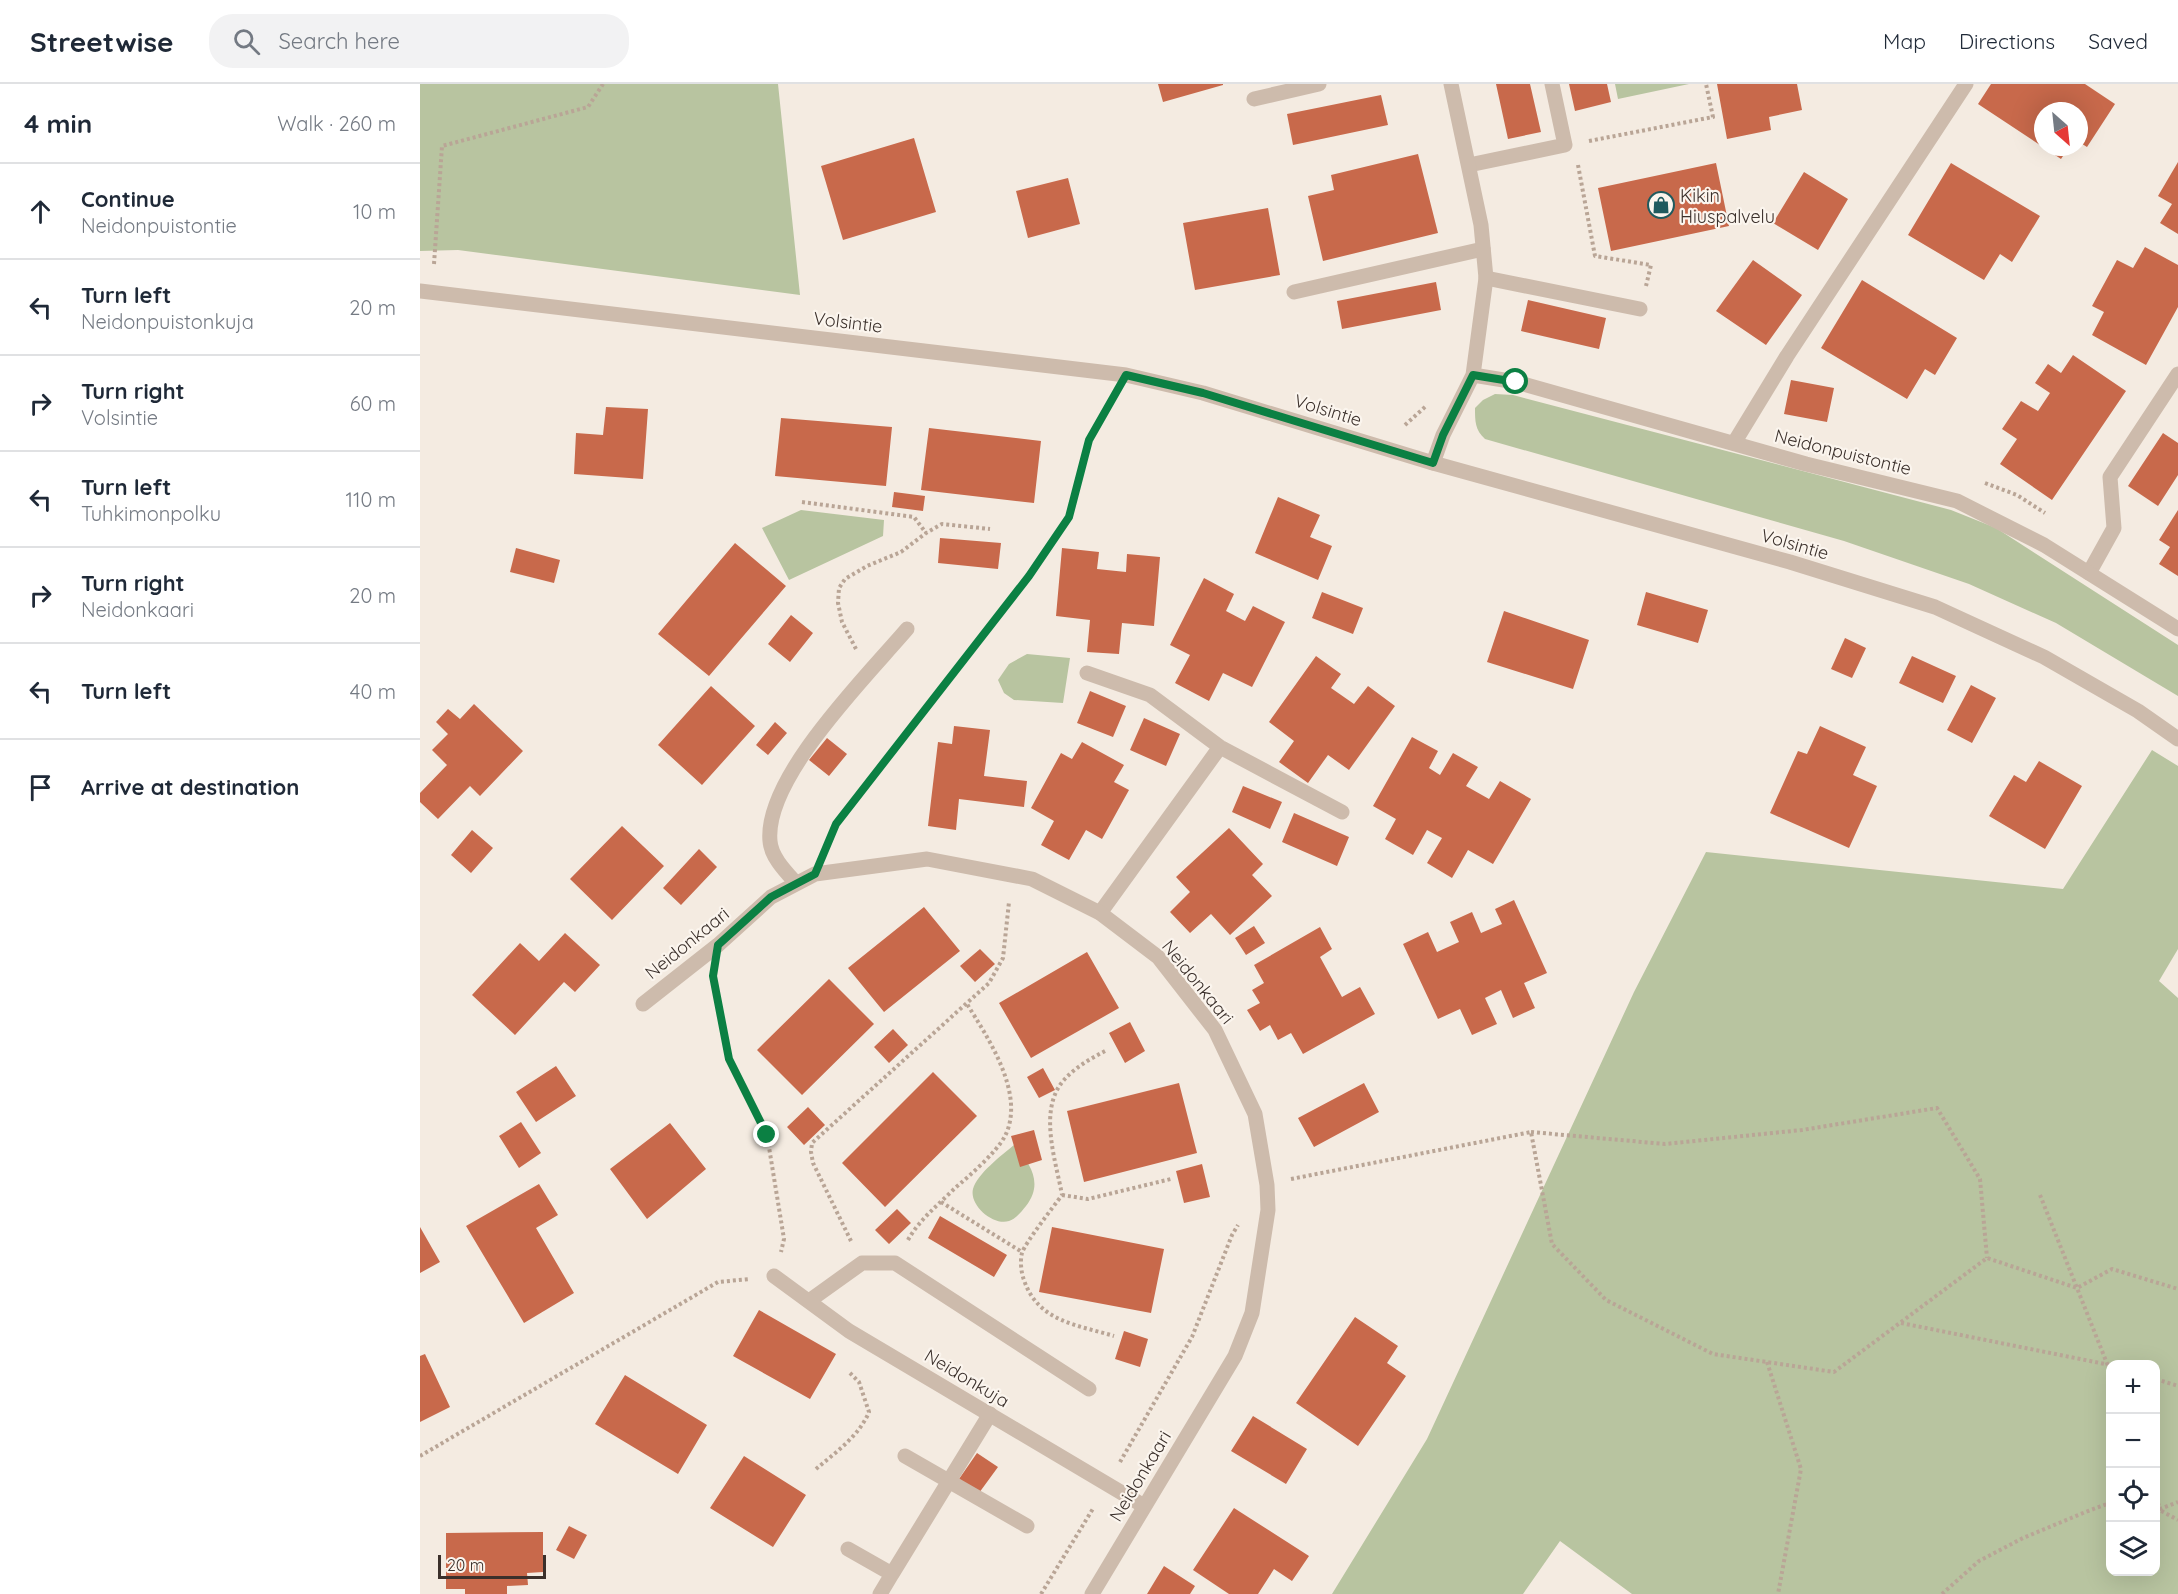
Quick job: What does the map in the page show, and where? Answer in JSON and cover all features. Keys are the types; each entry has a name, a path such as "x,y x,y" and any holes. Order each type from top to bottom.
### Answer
{"street":[{"path":"1254,99 1319,84"},
{"path":"1433,463 1443,435 1473,375 1486,279 1481,225 1451,84"},
{"path":"1469,165 1570,145 1552,84"},
{"path":"1734,443 1787,356 1966,84"},
{"path":"1294,292 1483,249"},
{"path":"1486,279 1640,309"},
{"name":"Volsintie","path":"420,291 1126,375 1203,393 1433,463 1790,562 1935,607 2044,657 2138,711 2178,739"},
{"path":"2089,573 2114,528 2110,477 2178,374"},
{"name":"Neidonpuistontie","path":"1473,375 1516,382 1806,464 1957,501 2044,545 2178,629"},
{"path":"796,883 782,868 770,843 771,815 807,747 907,629"},
{"path":"1087,673 1150,695 1220,747 1342,812"},
{"path":"1100,913 1220,747"},
{"name":"Neidonkaari","path":"643,1004 718,945 771,897 796,883 815,874 927,859 1032,879 1100,913 1158,957 1215,1030 1254,1114 1267,1185 1268,1210 1252,1313 1235,1356 1092,1594"},
{"path":"809,1301 862,1263 895,1263 1089,1389"},
{"name":"Neidonkuja","path":"774,1276 849,1330 1144,1506"},
{"path":"880,1594 990,1414"},
{"path":"905,1456 1027,1526"},
{"path":"848,1549 892,1574"}],"path":[{"path":"434,264 442,146 588,107 603,84"},
{"path":"1640,309 1651,265 1595,256 1570,145 1713,117 1706,84"},
{"path":"815,874 836,824 1029,576 1069,517 1089,440 1126,375"},
{"path":"802,502 914,517 926,533"},
{"path":"871,672 842,622 838,603 839,588 845,579 867,566 901,552 942,524 990,529"},
{"path":"862,1263 813,1163 812,1143 989,983 1003,958 1012,875"},
{"path":"420,1456 718,1282 774,1276 784,1239 767,1135 729,1059 713,976 718,945"},
{"path":"895,1263 916,1225 987,1158 1005,1136 1012,1109 1006,1079 996,1049 967,1004"},
{"path":"1105,1051 1084,1063 1063,1081 1054,1098 1050,1123 1062,1195 1022,1252 1022,1274 1028,1292 1040,1307 1056,1318 1114,1336"},
{"path":"1267,1185 1531,1132 1665,1144 1802,1130 1937,1108 1980,1179 1987,1258"},
{"path":"1531,1132 1552,1244 1606,1300 1713,1354 1834,1372 1987,1258"},
{"path":"1062,1195 1088,1199 1171,1179"},
{"path":"1041,1594 1108,1484 1192,1337 1236,1228 1245,1213 1280,1209 1291,1201 1295,1179"},
{"path":"2040,1196 2107,1360"},
{"path":"941,1202 1022,1252"},
{"path":"1987,1258 2077,1288 2112,1269 2178,1289"},
{"path":"1900,1323 2106,1363"},
{"path":"1767,1362 1801,1469 1778,1594"},
{"path":"816,1469 849,1441 865,1423 869,1412 859,1382 849,1372"},
{"path":"2160,1380 2178,1386"},
{"path":"2160,1508 2178,1502"},
{"path":"1942,1594 1978,1561 2023,1538 2106,1504"},
{"path":"2160,1510 2178,1520"}],"green space":[{"path":"420,84 778,84 800,295 458,250 420,251"},
{"path":"1615,84 1689,84 1618,99"},
{"path":"1495,394 1513,395 1951,510 1996,528 2178,645 2178,696 2056,623 1969,584 1844,541 1485,439 1476,425 1475,408 1483,400"},
{"path":"801,510 884,520 883,536 789,580 762,528"},
{"path":"1027,654 1070,658 1063,703 1014,700 1004,693 998,680 1009,664"},
{"path":"2152,750 2178,766 2178,949 2159,981 2178,998 2178,1594 1632,1594 1560,1541 1523,1594 1332,1594 1427,1439 1634,992 1706,852 2063,889"},
{"path":"1014,1145 1030,1166 1034,1189 1031,1198 1019,1215 1003,1222 990,1217 978,1207 973,1189 985,1171"}],"building":[{"path":"1158,84 1223,84 1223,85 1163,102"},
{"path":"1496,84 1530,84 1541,132 1508,139"},
{"path":"1569,84 1607,84 1611,102 1575,111"},
{"path":"1717,84 1797,84 1802,110 1769,117 1771,130 1727,139"},
{"path":"1991,84 2085,84 2115,104 2088,145 2088,102 2034,102 2034,141 1978,104"},
{"path":"1381,95 1388,125 1293,145 1287,114"},
{"path":"914,138 936,212 843,240 821,166"},
{"path":"1418,154 1438,233 1323,261 1308,196 1334,190 1331,175"},
{"path":"2178,162 2178,234 2160,223 2172,204 2158,196"},
{"path":"1716,163 1729,226 1611,251 1598,188"},
{"path":"1951,163 2040,216 2012,262 2000,254 1984,280 1908,235"},
{"path":"1804,172 1848,199 1818,250 1773,223"},
{"path":"1068,178 1080,224 1028,238 1016,191"},
{"path":"1268,208 1280,275 1195,290 1183,223"},
{"path":"2145,247 2178,265 2178,307 2146,365 2092,335 2104,312 2092,306 2117,260 2133,268"},
{"path":"1753,260 1802,295 1766,345 1716,311"},
{"path":"1862,280 1957,338 1935,375 1925,369 1907,399 1821,348"},
{"path":"1436,282 1441,310 1342,329 1337,301"},
{"path":"1528,300 1606,318 1599,349 1521,331"},
{"path":"2073,355 2126,391 2052,500 2000,464 2017,439 2002,429 2021,401 2038,411 2050,393 2035,383 2048,364 2061,373"},
{"path":"1791,380 1834,388 1827,422 1784,414"},
{"path":"606,407 648,409 643,479 574,474 576,433 603,435"},
{"path":"781,418 892,427 886,486 775,476"},
{"path":"929,428 1041,441 1034,503 921,490"},
{"path":"2163,433 2178,443 2178,475 2158,506 2128,486"},
{"path":"894,492 925,496 923,511 892,507"},
{"path":"1278,497 1320,515 1310,537 1332,546 1318,580 1255,553"},
{"path":"2178,510 2178,576 2159,564 2170,547 2159,540"},
{"path":"940,538 1001,543 998,569 938,563"},
{"path":"735,543 786,586 709,676 658,634"},
{"path":"516,548 560,560 554,583 510,572"},
{"path":"1062,548 1099,552 1097,569 1126,572 1127,554 1160,557 1154,626 1122,623 1119,654 1087,652 1090,620 1056,616"},
{"path":"1204,578 1234,594 1226,611 1245,621 1253,606 1285,622 1252,687 1223,673 1209,701 1175,683 1190,655 1170,645"},
{"path":"1322,592 1363,608 1353,634 1312,618"},
{"path":"1646,592 1708,610 1698,643 1637,625"},
{"path":"1504,611 1589,640 1573,689 1487,662"},
{"path":"791,615 813,633 790,662 768,644"},
{"path":"1845,638 1866,648 1852,678 1831,669"},
{"path":"1316,656 1341,674 1331,688 1354,704 1368,686 1395,706 1349,770 1328,755 1308,783 1279,762 1294,741 1269,722"},
{"path":"1912,656 1956,676 1943,703 1899,683"},
{"path":"1971,685 1996,698 1972,743 1947,730"},
{"path":"711,686 755,726 702,785 658,745"},
{"path":"1090,691 1126,706 1113,737 1077,723"},
{"path":"474,704 523,751 480,796 470,786 438,819 420,802 420,793 447,765 432,750 448,734 436,722 448,709 460,719"},
{"path":"1144,718 1180,734 1166,766 1130,750"},
{"path":"775,722 787,733 768,755 756,745"},
{"path":"954,726 990,730 984,776 1027,781 1024,807 959,799 956,830 928,826 938,742 952,744"},
{"path":"1820,726 1866,747 1853,775 1877,786 1849,848 1770,813 1798,751 1807,754"},
{"path":"1412,737 1438,751 1429,768 1440,775 1453,753 1478,767 1466,786 1489,799 1500,781 1531,799 1493,864 1468,850 1452,878 1427,863 1442,838 1427,830 1413,855 1385,839 1396,819 1373,806"},
{"path":"827,738 847,754 829,776 809,760"},
{"path":"1082,742 1124,765 1114,782 1129,790 1102,839 1086,830 1069,860 1041,845 1054,821 1031,808 1061,753 1072,759"},
{"path":"2039,761 2082,786 2045,849 1989,816 2014,775 2026,782"},
{"path":"1243,786 1282,802 1270,829 1232,812"},
{"path":"1294,813 1349,837 1337,866 1282,842"},
{"path":"622,826 664,866 612,920 570,879"},
{"path":"1229,828 1263,864 1252,875 1272,896 1230,935 1211,914 1190,933 1170,912 1190,892 1176,877"},
{"path":"472,830 493,848 471,873 451,855"},
{"path":"699,849 717,867 681,905 663,888"},
{"path":"1514,900 1547,973 1524,983 1535,1008 1513,1018 1501,990 1485,998 1497,1024 1472,1035 1460,1009 1438,1019 1403,944 1428,932 1437,952 1459,942 1450,922 1472,912 1481,933 1502,924 1495,909"},
{"path":"924,907 960,951 884,1012 848,968"},
{"path":"1254,926 1265,943 1246,955 1235,938"},
{"path":"1320,927 1332,949 1320,957 1342,997 1360,987 1375,1014 1303,1054 1291,1033 1278,1040 1270,1025 1260,1031 1247,1010 1260,1003 1252,990 1264,983 1254,965"},
{"path":"565,933 600,965 575,992 564,982 515,1035 472,995 520,943 539,961"},
{"path":"980,949 995,964 975,982 960,966"},
{"path":"1087,952 1119,1008 1031,1058 999,1003"},
{"path":"829,979 874,1024 802,1095 757,1050"},
{"path":"1130,1022 1145,1051 1125,1063 1109,1033"},
{"path":"893,1029 908,1045 889,1063 874,1047"},
{"path":"556,1066 576,1096 536,1122 516,1092"},
{"path":"1043,1068 1055,1090 1039,1098 1027,1077"},
{"path":"933,1072 977,1116 885,1207 842,1163"},
{"path":"1179,1083 1197,1153 1084,1182 1067,1111"},
{"path":"1364,1083 1379,1112 1314,1147 1298,1118"},
{"path":"808,1107 825,1125 804,1145 787,1127"},
{"path":"521,1122 541,1153 519,1168 499,1136"},
{"path":"670,1123 706,1169 647,1219 610,1169"},
{"path":"1034,1130 1042,1160 1020,1167 1011,1136"},
{"path":"1202,1164 1210,1197 1184,1203 1176,1171"},
{"path":"539,1184 558,1215 536,1228 574,1293 524,1323 466,1226"},
{"path":"897,1209 911,1223 889,1244 875,1230"},
{"path":"940,1216 1007,1255 994,1277 928,1238"},
{"path":"420,1227 440,1262 420,1273"},
{"path":"1052,1227 1164,1249 1151,1313 1039,1292"},
{"path":"759,1310 836,1354 810,1399 733,1356"},
{"path":"1355,1317 1398,1346 1387,1363 1406,1376 1358,1446 1296,1403"},
{"path":"1124,1331 1148,1339 1140,1367 1115,1359"},
{"path":"425,1354 450,1407 420,1422 420,1356"},
{"path":"625,1375 707,1425 678,1474 595,1424"},
{"path":"1253,1416 1307,1449 1286,1484 1231,1451"},
{"path":"977,1453 998,1467 979,1493 959,1479"},
{"path":"744,1456 806,1495 773,1547 710,1508"},
{"path":"1234,1508 1309,1556 1292,1581 1274,1569 1258,1594 1229,1594 1193,1570"},
{"path":"569,1526 587,1535 574,1559 556,1550"},
{"path":"543,1532 543,1572 527,1573 528,1585 507,1586 507,1594 465,1594 465,1589 446,1589 446,1533"},
{"path":"1164,1566 1195,1586 1190,1594 1147,1594"}],"place":[{"name":"Kikin Hiuspalvelu","path":"1661,205"}],"route":[{"path":"767,1135 729,1059 713,976 718,945 771,897 815,874 836,824 1029,576 1069,517 1089,440 1126,375 1203,393 1433,463 1443,435 1473,375 1516,382"}]}
